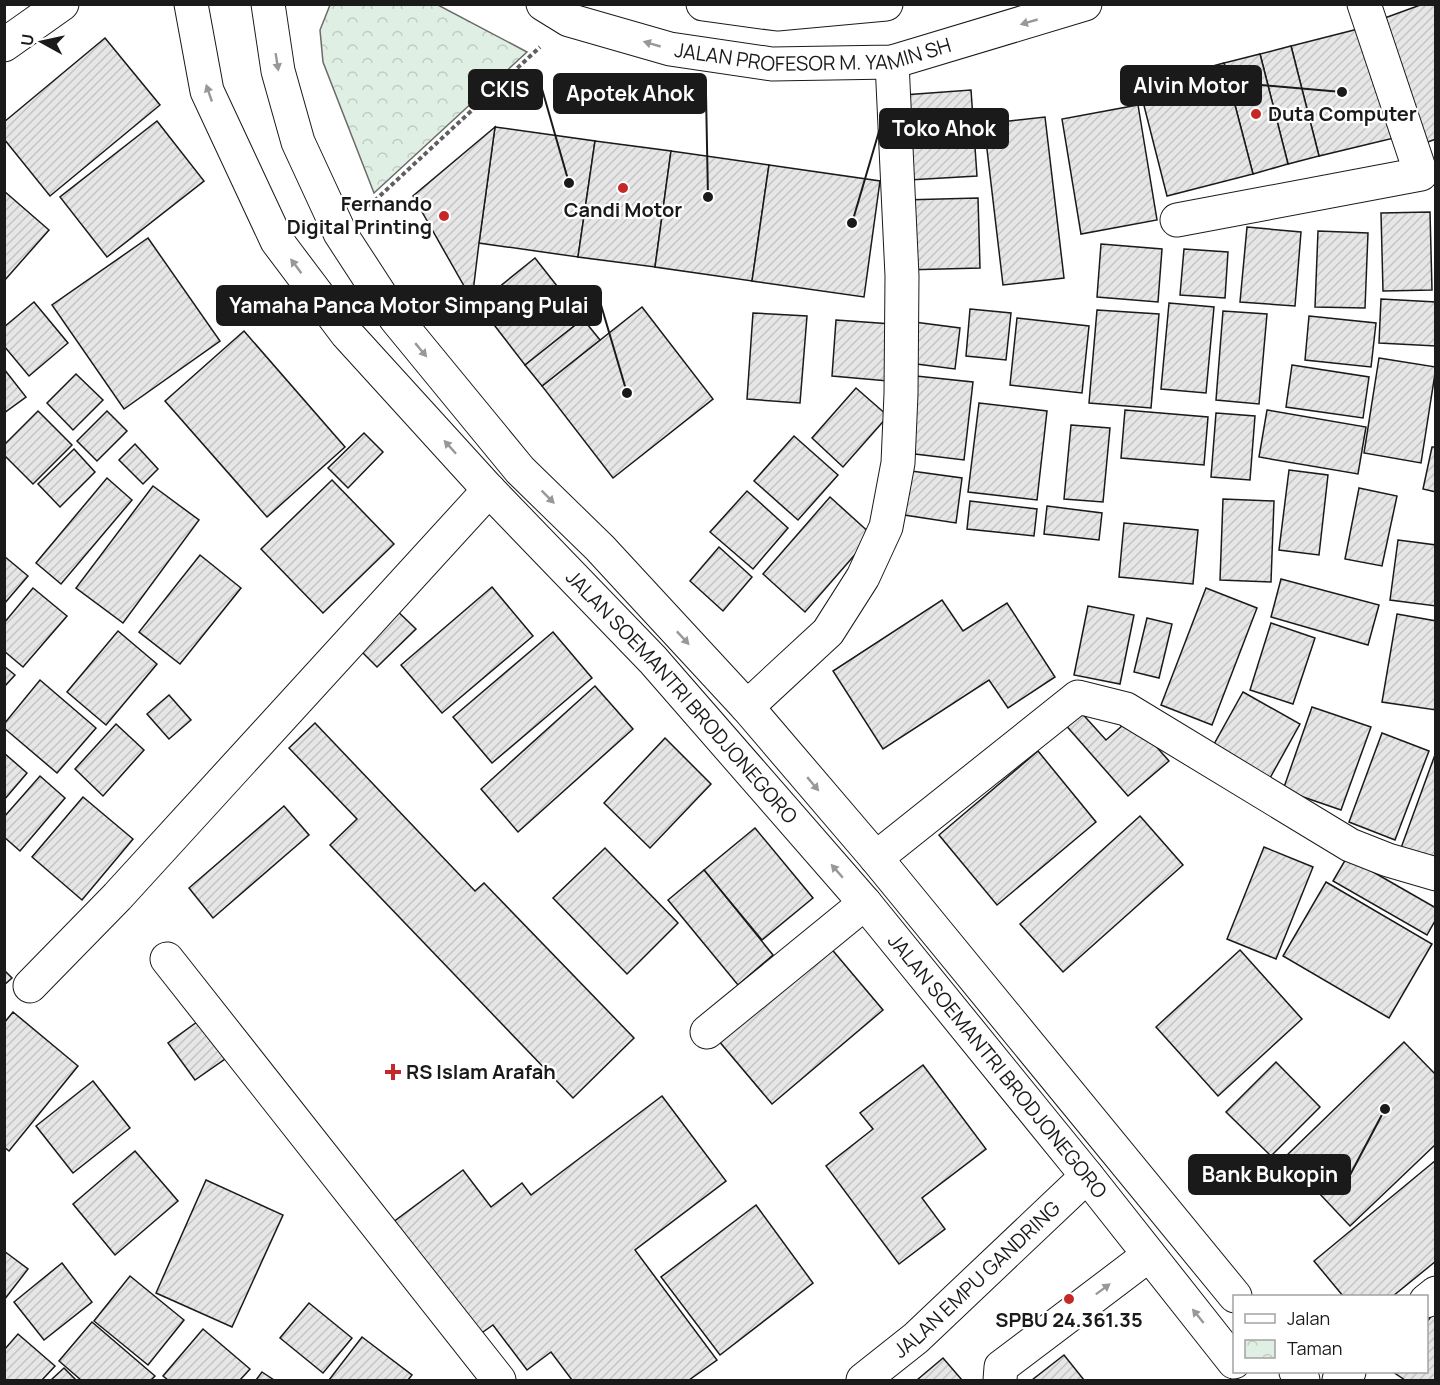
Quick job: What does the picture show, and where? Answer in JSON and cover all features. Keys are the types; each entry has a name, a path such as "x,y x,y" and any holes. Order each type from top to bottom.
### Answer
{"main road":[{"path":"4,45 62,4"},
{"name":"JALAN SOEMANTRI BRODJONEGORO","path":"191,4 207,91 277,241 347,334 489,490 653,660 865,903 1087,1176 1233,1361"},
{"name":"JALAN SOEMANTRI BRODJONEGORO","path":"268,4 278,71 298,142 340,233 396,319 520,470 600,548 747,707 876,858 1234,1295"},
{"name":"JALAN PROFESOR M. YAMIN SH","path":"703,4 777,14 886,4"},
{"name":"JALAN PROFESOR M. YAMIN SH","path":"556,12 670,49 772,64 892,62 1085,4"},
{"path":"1176,220 1421,174 1364,4"},
{"path":"747,707 828,632 863,577 886,527 898,463 902,394 902,276 892,62"},
{"path":"30,986 117,897 489,490"},
{"path":"876,858 1078,697 1126,709 1350,845 1388,860 1436,874"},
{"path":"707,1032 865,903"},
{"path":"167,959 499,1380"},
{"name":"JALAN EMPU GANDRING","path":"863,1380 916,1338 1087,1176 1118,1153"},
{"path":"1000,1380 1001,1367 1149,1255"}],"path":[{"path":"340,233 556,12"}],"green space":[{"path":"330,5 438,5 527,52 374,193 323,62 320,30"}],"building":[{"path":"1423,4 1436,4 1436,139 1425,143 1382,19"},
{"path":"1366,27 1394,138 1319,156 1291,46"},
{"path":"105,38 160,105 50,196 4,139 4,122"},
{"path":"1291,46 1319,156 1288,164 1260,54"},
{"name":"Duta Computer","path":"1260,54 1288,164 1253,174 1224,63"},
{"path":"1224,63 1253,174 1167,196 1139,86"},
{"path":"971,90 977,176 909,180 903,95"},
{"path":"1138,105 1157,220 1081,234 1062,119"},
{"path":"1045,117 1064,278 1003,285 984,124"},
{"path":"157,121 204,181 107,257 60,197"},
{"path":"495,127 595,141 578,257 479,243"},
{"path":"495,127 479,243 472,300 413,196"},
{"path":"595,141 671,151 655,267 578,257"},
{"path":"671,151 769,165 752,281 655,267"},
{"path":"769,165 880,181 864,297 752,281"},
{"path":"4,191 49,230 4,281"},
{"path":"978,198 980,268 904,270 903,200"},
{"path":"1430,212 1432,290 1383,291 1381,213"},
{"path":"1247,227 1301,232 1295,306 1240,302"},
{"path":"1318,231 1368,233 1365,308 1315,307"},
{"path":"148,238 220,341 124,409 52,305"},
{"path":"1101,244 1162,249 1158,302 1097,297"},
{"path":"1184,249 1228,252 1225,298 1180,295"},
{"path":"535,258 583,319 525,365 478,304"},
{"path":"1381,299 1436,302 1436,346 1379,343"},
{"path":"34,302 68,343 29,376 4,346 4,327"},
{"path":"1169,303 1214,307 1206,393 1161,389"},
{"path":"642,307 713,399 613,478 542,386"},
{"path":"970,309 1011,313 1006,360 966,356"},
{"path":"1097,310 1159,314 1151,408 1089,403"},
{"path":"1223,311 1267,314 1259,404 1216,400"},
{"path":"753,313 807,316 800,403 747,399"},
{"path":"1309,316 1376,323 1371,367 1305,360"},
{"path":"1017,318 1089,326 1082,393 1010,385"},
{"path":"583,319 600,340 542,386 525,365"},
{"path":"836,320 892,324 888,381 832,376"},
{"path":"914,322 960,328 955,369 909,363"},
{"path":"244,331 345,447 267,517 165,401"},
{"path":"1379,358 1436,367 1421,463 1364,453"},
{"path":"1292,365 1369,377 1363,418 1286,407"},
{"path":"4,369 26,397 4,413"},
{"path":"76,374 103,400 73,430 47,403"},
{"path":"916,376 973,382 964,460 907,453"},
{"path":"856,388 888,416 843,467 812,438"},
{"path":"979,403 1047,411 1037,500 968,492"},
{"path":"1125,410 1208,417 1204,465 1121,458"},
{"path":"1267,410 1366,427 1358,474 1259,457"},
{"path":"38,411 72,445 33,484 4,455 4,445"},
{"path":"107,411 127,431 97,461 77,441"},
{"path":"1216,413 1255,416 1250,480 1211,477"},
{"path":"1071,425 1110,428 1103,502 1064,499"},
{"path":"364,433 383,452 348,488 328,468"},
{"path":"794,436 838,475 798,520 754,481"},
{"path":"135,444 158,469 143,484 119,460"},
{"path":"1432,447 1436,447 1436,492 1423,489"},
{"path":"74,449 95,472 60,507 38,484"},
{"path":"904,470 962,478 956,523 898,514"},
{"path":"1289,470 1328,475 1319,555 1279,550"},
{"path":"107,478 132,500 61,584 36,563"},
{"path":"332,480 394,544 323,613 261,549"},
{"path":"153,486 199,520 123,623 76,588"},
{"path":"1359,488 1397,496 1382,566 1345,559"},
{"path":"747,491 788,528 753,569 710,532"},
{"path":"830,497 872,535 805,612 763,574"},
{"path":"1223,499 1274,501 1271,582 1220,580"},
{"path":"970,501 1037,509 1034,536 967,529"},
{"path":"1047,506 1102,513 1099,540 1044,534"},
{"path":"1124,523 1198,530 1193,584 1119,577"},
{"path":"1398,540 1436,545 1436,606 1390,600"},
{"path":"719,547 752,577 723,611 690,581"},
{"path":"200,555 241,588 180,664 139,632"},
{"path":"4,556 28,576 4,604"},
{"path":"1281,579 1379,605 1368,645 1271,617"},
{"path":"492,587 533,636 442,713 401,665"},
{"path":"33,588 67,616 23,667 4,651 4,623"},
{"path":"1206,588 1257,608 1212,725 1161,705"},
{"path":"942,600 963,631 1007,603 1055,677 1008,708 989,680 883,749 833,671"},
{"path":"391,605 416,629 377,667 353,643"},
{"path":"1088,606 1134,615 1120,684 1074,675"},
{"path":"1397,614 1436,621 1436,710 1382,702"},
{"path":"1147,618 1172,624 1159,678 1134,672"},
{"path":"1271,623 1315,638 1293,704 1250,690"},
{"path":"118,631 157,664 106,725 67,692"},
{"path":"553,632 592,678 492,763 453,717"},
{"path":"4,666 15,675 4,687"},
{"path":"40,680 96,728 57,773 4,728 4,724"},
{"path":"595,686 633,729 518,832 481,789"},
{"path":"1243,692 1300,724 1270,778 1213,746"},
{"path":"169,695 191,720 169,739 147,714"},
{"path":"1312,707 1371,727 1341,810 1283,790"},
{"path":"1078,709 1106,740 1131,718 1169,761 1128,796 1063,722"},
{"path":"315,723 475,891 484,883 634,1038 573,1098 330,845 357,819 289,748"},
{"path":"116,724 144,750 103,796 75,769"},
{"path":"1382,733 1429,751 1395,840 1349,822"},
{"path":"665,738 711,784 650,848 604,803"},
{"path":"1038,751 1096,822 997,905 939,835"},
{"path":"1436,752 1436,860 1401,848"},
{"path":"4,753 27,773 4,800"},
{"path":"40,776 65,798 20,851 4,837 4,817"},
{"path":"83,797 133,839 82,900 32,857"},
{"path":"284,806 309,835 213,918 189,888"},
{"path":"1140,816 1183,865 1063,972 1020,924"},
{"path":"755,828 813,898 762,940 704,870"},
{"path":"1264,847 1313,867 1276,959 1227,939"},
{"path":"605,848 678,923 627,974 553,898"},
{"path":"1347,857 1436,908 1436,919 1427,935 1333,881"},
{"path":"704,870 773,955 738,985 668,900"},
{"path":"1326,882 1432,944 1389,1018 1283,956"},
{"path":"829,946 883,1010 772,1104 718,1040"},
{"path":"1240,950 1302,1019 1218,1096 1156,1027"},
{"path":"4,970 12,978 4,985"},
{"path":"13,1012 78,1066 9,1151 4,1147 4,1023"},
{"path":"197,1022 225,1059 195,1080 168,1043"},
{"path":"1404,1042 1436,1075 1436,1144 1350,1226 1285,1157"},
{"path":"1276,1062 1320,1107 1271,1156 1226,1112"},
{"path":"923,1065 986,1149 922,1198 945,1229 899,1264 826,1166 873,1129 860,1113"},
{"path":"93,1081 130,1128 73,1173 36,1126"},
{"path":"662,1096 726,1181 635,1250 717,1360 689,1380 572,1380 551,1352 527,1370 493,1325 473,1339 388,1226 463,1170 491,1207 522,1183 531,1195"},
{"path":"135,1151 178,1201 115,1255 73,1204"},
{"path":"1436,1160 1436,1261 1394,1295 1342,1295 1314,1261"},
{"path":"206,1180 283,1215 232,1327 156,1293"},
{"path":"756,1205 813,1283 720,1355 661,1277"},
{"path":"4,1251 28,1269 4,1300"},
{"path":"62,1263 92,1302 44,1340 14,1302"},
{"path":"130,1276 184,1320 148,1365 94,1321"},
{"path":"309,1303 352,1338 323,1373 280,1338"},
{"path":"1436,1310 1436,1380 1405,1380 1394,1373 1428,1373 1428,1320"},
{"path":"92,1322 155,1376 151,1380 81,1380 59,1361"},
{"path":"203,1329 250,1369 240,1380 168,1380 163,1376"},
{"path":"18,1334 55,1366 42,1380 4,1380 4,1350"},
{"path":"362,1337 412,1375 408,1380 329,1380"},
{"path":"1064,1355 1084,1380 1032,1380"},
{"path":"943,1358 962,1380 917,1380"},
{"path":"64,1368 76,1380 51,1380"},
{"path":"262,1372 274,1380 256,1380"}],"place":[{"name":"Alvin Motor","path":"1342,92"},
{"name":"Duta Computer","path":"1256,114"},
{"name":"CKIS","path":"569,183"},
{"name":"Candi Motor","path":"623,188"},
{"name":"Apotek Ahok","path":"708,197"},
{"name":"Fernando Digital Printing","path":"444,216"},
{"name":"Toko Ahok","path":"852,223"},
{"name":"Yamaha Panca Motor Simpang Pulai","path":"627,393"},
{"name":"RS Islam Arafah","path":"393,1072"},
{"name":"Bank Bukopin","path":"1385,1109"},
{"name":"SPBU 24.361.35","path":"1069,1299"}]}
